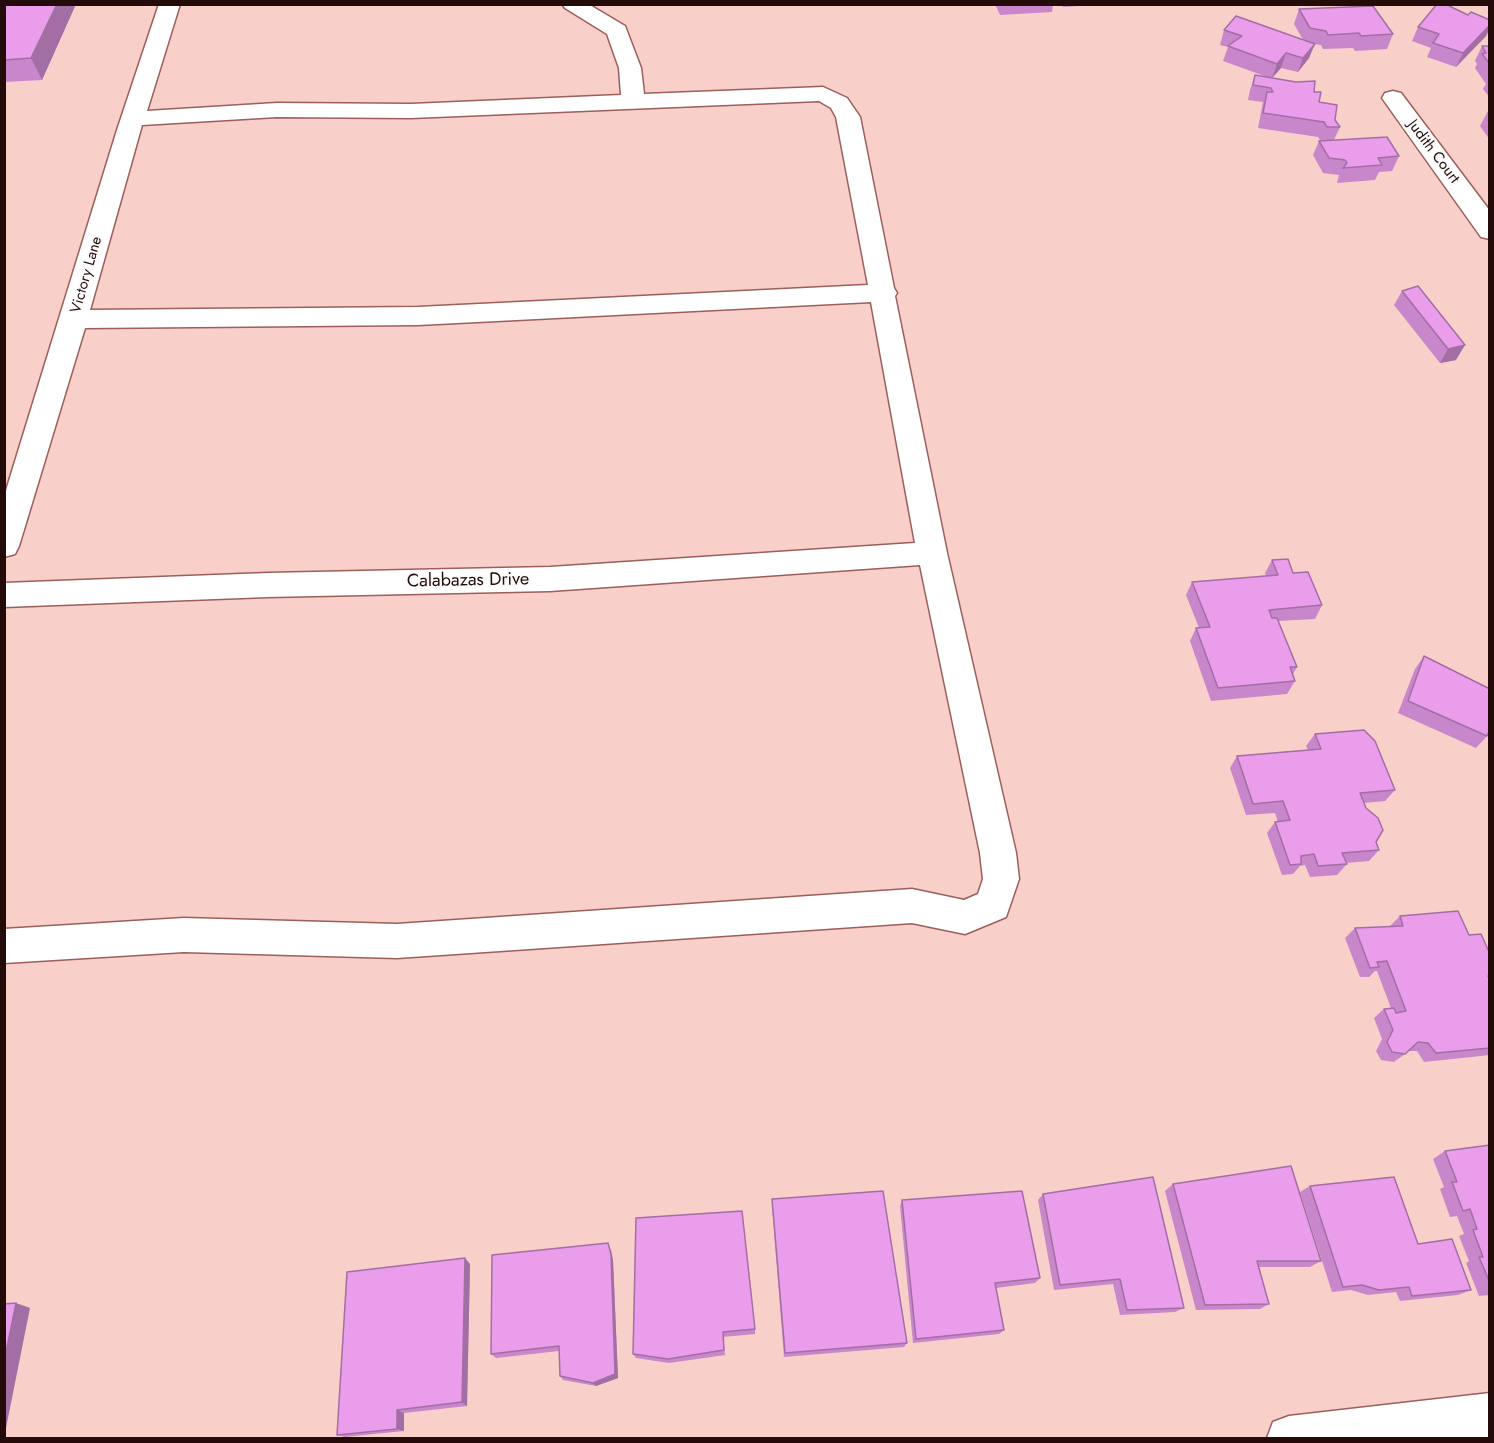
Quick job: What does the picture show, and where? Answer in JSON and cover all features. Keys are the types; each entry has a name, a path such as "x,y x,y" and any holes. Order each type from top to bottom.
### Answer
{"street":[{"name":"Victory Lane","path":"4,546 170,4"},
{"path":"572,4 617,31 630,68 633,101"},
{"path":"4,946 184,935 397,941 912,906 965,917 993,905 1001,879 998,853 932,553 884,293 848,117 839,103 823,94 411,111 277,110 134,119"},
{"name":"Judith Court","path":"1393,98 1481,205 1490,231"},
{"path":"74,319 418,316 884,293"},
{"name":"Calabazas Drive","path":"4,595 268,585 550,579 932,553"},
{"path":"1289,1438 1490,1415"}],"building":[{"path":"4,4 57,4 31,58 4,60"},
{"path":"1437,4 1445,4 1468,15 1471,12 1490,20 1490,25 1463,53 1433,43 1439,34 1418,27"},
{"path":"1373,6 1393,34 1328,35 1326,31 1310,28 1299,9"},
{"path":"1236,16 1315,44 1303,58 1286,53 1277,64 1228,46 1242,36 1224,30"},
{"path":"1482,46 1490,46 1490,64 1482,54 1486,53"},
{"path":"1255,75 1296,82 1315,81 1314,92 1321,92 1319,102 1337,105 1335,120 1340,127 1327,127 1324,122 1263,113 1267,92 1273,92 1271,88 1253,85"},
{"path":"1387,137 1399,156 1378,158 1382,165 1343,168 1347,163 1345,160 1329,158 1319,141"},
{"path":"1418,286 1465,345 1448,349 1402,291"},
{"path":"1288,559 1293,573 1308,572 1322,605 1269,610 1272,618 1277,618 1297,667 1290,667 1295,681 1218,688 1196,628 1210,627 1192,582 1278,575 1272,560"},
{"path":"1424,656 1490,689 1490,729 1487,736 1408,701"},
{"path":"1364,730 1375,741 1395,790 1360,793 1366,808 1378,818 1383,830 1376,842 1379,850 1342,853 1347,864 1318,866 1314,854 1301,856 1301,864 1290,865 1275,822 1290,820 1283,801 1253,804 1237,756 1321,749 1315,734"},
{"path":"1458,911 1469,935 1481,934 1490,954 1490,976 1488,976 1490,980 1490,1048 1436,1053 1428,1043 1418,1042 1405,1054 1392,1052 1387,1042 1393,1030 1384,1009 1394,1008 1396,1013 1406,1011 1387,961 1377,962 1379,967 1370,968 1355,928 1403,926 1400,916"},
{"path":"1490,1145 1490,1283 1479,1257 1483,1257 1473,1230 1477,1229 1470,1209 1463,1211 1452,1182 1457,1182 1445,1151"},
{"path":"1291,1166 1321,1261 1257,1261 1269,1304 1205,1305 1173,1184"},
{"path":"1153,1177 1184,1308 1127,1310 1120,1279 1060,1285 1043,1194"},
{"path":"1394,1177 1418,1244 1452,1239 1471,1290 1412,1296 1409,1287 1379,1290 1362,1285 1343,1287 1310,1186"},
{"path":"883,1191 907,1343 785,1353 772,1199"},
{"path":"1022,1191 1040,1278 995,1283 1004,1330 916,1339 902,1200"},
{"path":"742,1211 755,1329 723,1332 724,1350 668,1359 633,1354 636,1218"},
{"path":"608,1243 611,1254 615,1374 593,1383 560,1376 559,1346 491,1354 492,1255"},
{"path":"465,1258 462,1402 397,1410 397,1429 337,1435 347,1272"},
{"path":"16,1303 4,1362 4,1304"}]}
